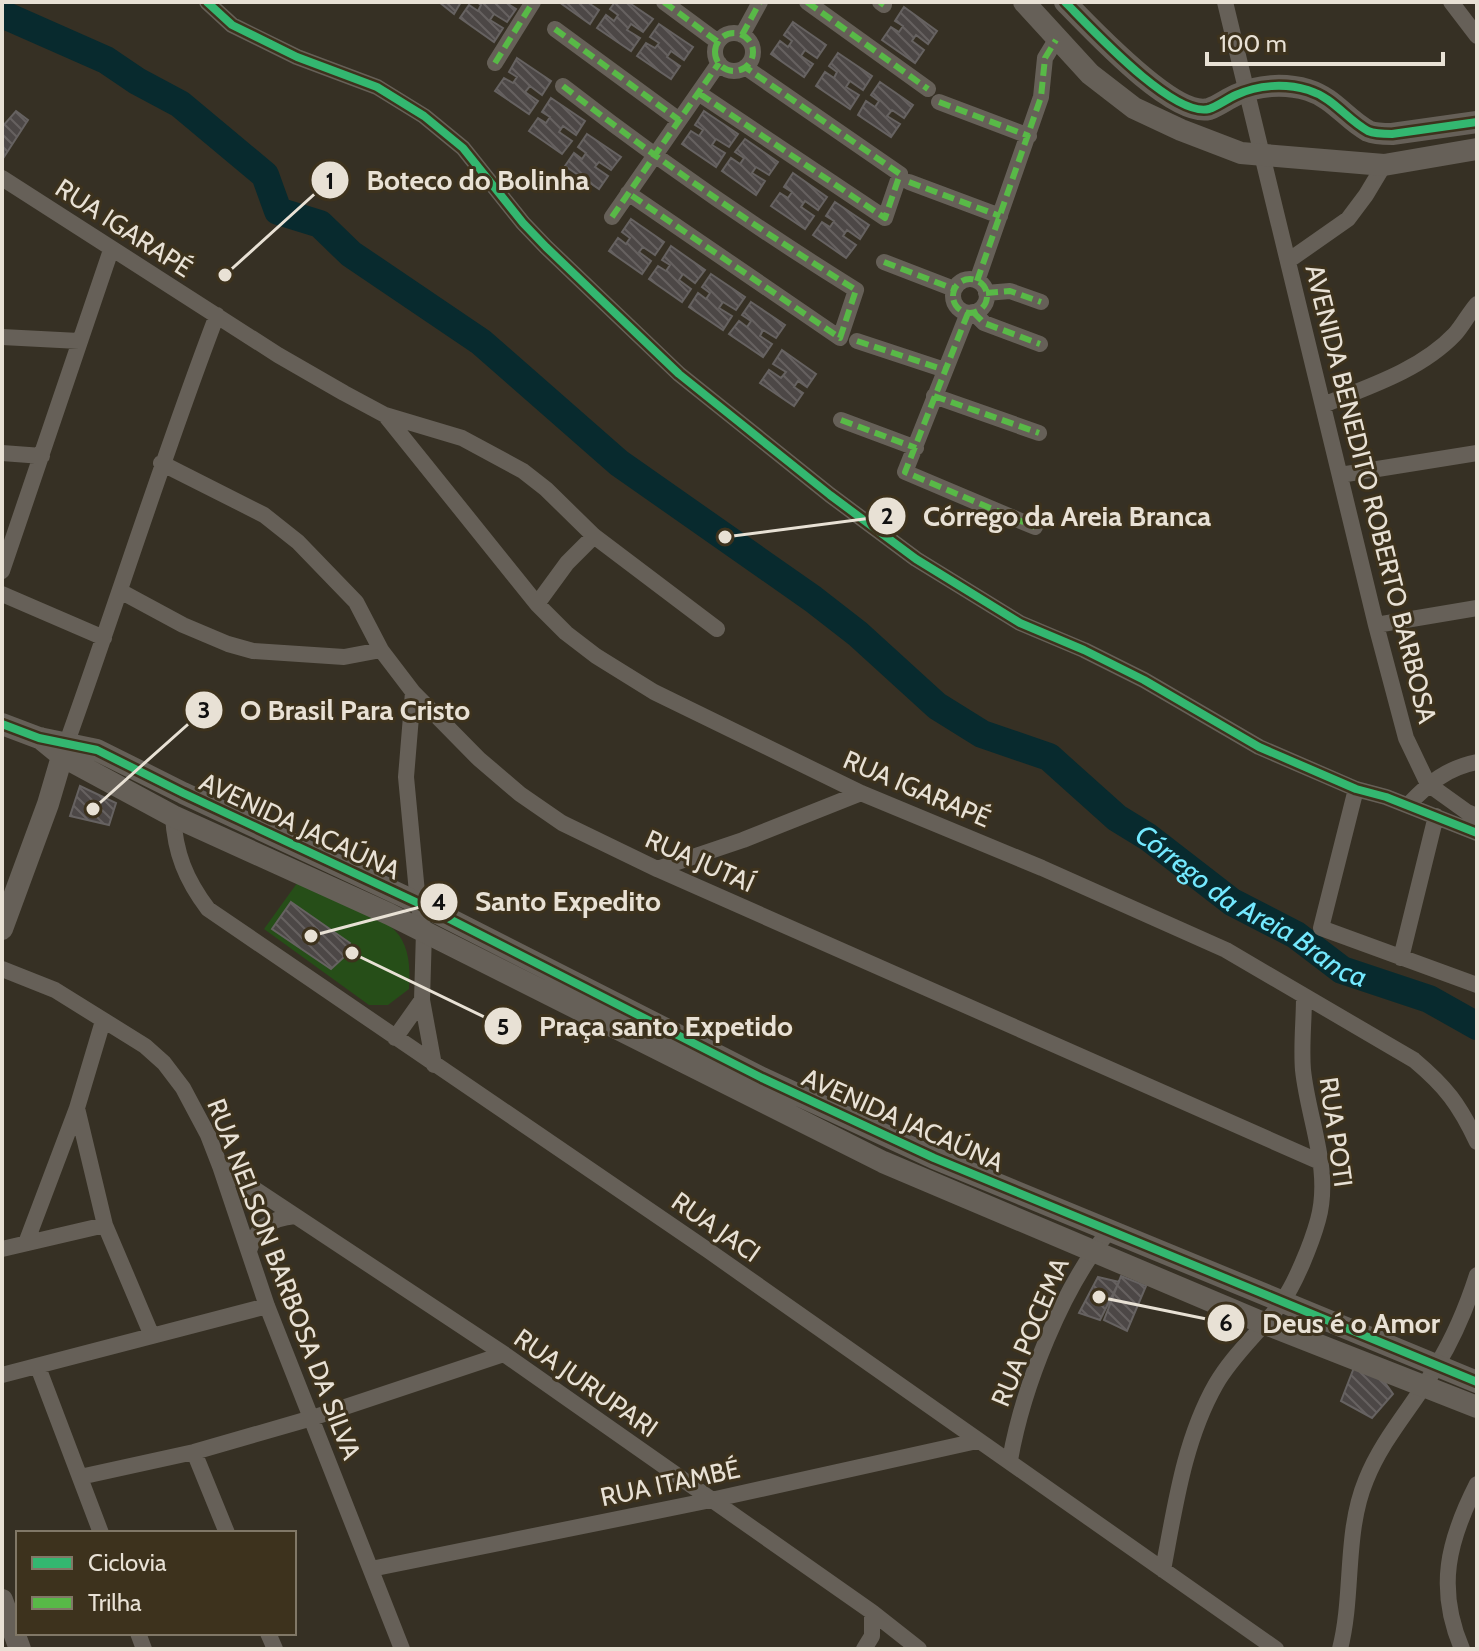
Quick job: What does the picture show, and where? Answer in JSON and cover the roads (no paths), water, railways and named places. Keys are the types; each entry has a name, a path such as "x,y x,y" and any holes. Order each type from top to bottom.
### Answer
{"street":[{"path":"207,2 232,25 307,61 377,87 424,116 463,148 546,247 679,374 830,495 916,559 1020,623 1144,680 1259,747 1356,789 1408,805 1477,833"},
{"path":"495,63 533,2"},
{"path":"664,2 718,42"},
{"path":"742,35 760,2"},
{"path":"807,2 934,96 1029,136"},
{"path":"1024,2 1090,74 1134,108 1221,147 1241,153 1384,165 1477,149"},
{"path":"1065,2 1149,83 1188,107 1209,109 1245,91 1267,86 1288,86 1309,90 1334,102 1368,131 1379,134 1477,122"},
{"name":"AVENIDA BENEDITO ROBERTO BARBOSA","path":"1225,2 1406,738 1428,784 1477,816"},
{"path":"1451,2 1477,36"},
{"path":"555,29 679,120"},
{"path":"726,35 742,35 753,50 750,62 745,67 729,70 719,63 715,53 718,42 726,35"},
{"path":"1035,527 905,472 971,312 982,307 982,287 1000,216 1041,97 1045,58 1056,40"},
{"path":"612,217 719,63"},
{"path":"700,94 885,218 900,174 745,67"},
{"path":"1134,108 1149,83"},
{"path":"563,86 653,157 756,228 856,290 840,338 628,193"},
{"path":"1288,261 1348,219 1384,165"},
{"name":"RUA IGARAPÉ","path":"2,178 278,355 385,415 462,438 495,454 546,489 594,536 717,629"},
{"path":"909,182 1000,216"},
{"path":"2,571 111,250"},
{"path":"884,262 954,289"},
{"path":"1040,344 984,323 971,312 957,307 953,295 961,281 1010,291 1041,302"},
{"path":"1323,405 1391,377 1437,349 1455,333 1477,304"},
{"path":"2,929 48,804 161,463 217,315"},
{"path":"2,337 79,341"},
{"path":"857,341 945,370"},
{"path":"934,396 1039,433"},
{"name":"RUA IGARAPÉ","path":"385,415 537,604 566,633 596,656 654,692 861,793 1042,868 1226,950 1414,1060 1440,1082 1461,1107 1477,1142"},
{"path":"841,420 916,448"},
{"path":"2,453 42,456"},
{"path":"1340,475 1477,453"},
{"name":"RUA JUTAÍ","path":"161,463 264,515 298,542 356,602 381,650 413,692 479,759 520,794 562,823 657,869 1320,1162"},
{"path":"537,604 567,563 594,536"},
{"path":"120,591 183,625 253,651 344,657 381,650"},
{"path":"2,594 104,638"},
{"path":"1376,625 1477,608"},
{"path":"413,692 406,777 418,903 424,931 422,1000 434,1065"},
{"path":"2,724 64,749"},
{"name":"AVENIDA JACAÚNA","path":"64,749 173,816 424,931 883,1162 1263,1323 1477,1407"},
{"name":"AVENIDA JACAÚNA","path":"64,749 97,750 418,903 762,1078 934,1158 1477,1382"},
{"path":"1408,805 1428,784 1458,766 1477,762"},
{"path":"1356,789 1321,928 1477,985"},
{"path":"657,869 743,840 861,793"},
{"name":"RUA JACI","path":"173,816 179,859 191,887 208,909 709,1251 1276,1649"},
{"path":"1401,958 1436,816"},
{"name":"RUA NELSON BARBOSA DA SILVA","path":"2,969 55,990 145,1046 164,1063 195,1109 220,1166 267,1306 402,1649"},
{"name":"RUA POTI","path":"1163,1570 1182,1475 1204,1406 1219,1380 1283,1302 1318,1219 1323,1197 1320,1162 1303,1069 1304,997"},
{"path":"395,1038 422,1000"},
{"path":"26,1243 77,1108 103,1021"},
{"path":"77,1108 105,1225 152,1336"},
{"name":"RUA JURUPARI","path":"220,1166 504,1354 872,1612 919,1649"},
{"path":"249,1251 254,1234 265,1224 275,1218 295,1216"},
{"path":"2,1249 105,1225"},
{"name":"RUA POCEMA","path":"1010,1460 1016,1425 1027,1391 1076,1277 1110,1230"},
{"path":"1340,1649 1355,1518 1366,1481 1384,1443 1437,1366 1468,1303 1477,1275"},
{"path":"2,1375 267,1306"},
{"path":"80,1477 194,1452 312,1418 504,1354"},
{"path":"38,1367 100,1531"},
{"name":"RUA ITAMBÉ","path":"371,1569 711,1500 977,1441"},
{"path":"194,1452 226,1531"},
{"path":"1462,1649 1450,1611 1446,1585 1457,1525 1477,1484"},
{"path":"2,1600 20,1649"},
{"path":"864,1649 872,1636 872,1612"}],"waterway":[{"name":"Córrego da Areia Branca","path":"2,14 106,60 180,104 265,175 278,211 320,224 351,254 481,342 619,463 813,599 858,634 937,706 982,734 1049,757 1117,818 1148,837 1232,902 1296,935 1342,970 1429,999 1477,1026"}],"place":[{"name":"Boteco do Bolinha","path":"225,275"},
{"name":"Córrego da Areia Branca","path":"725,537"},
{"name":"O Brasil Para Cristo","path":"93,809"},
{"name":"Santo Expedito","path":"311,936"},
{"name":"Praça santo Expetido","path":"352,953"},
{"name":"Deus é o Amor","path":"1099,1297"}]}
